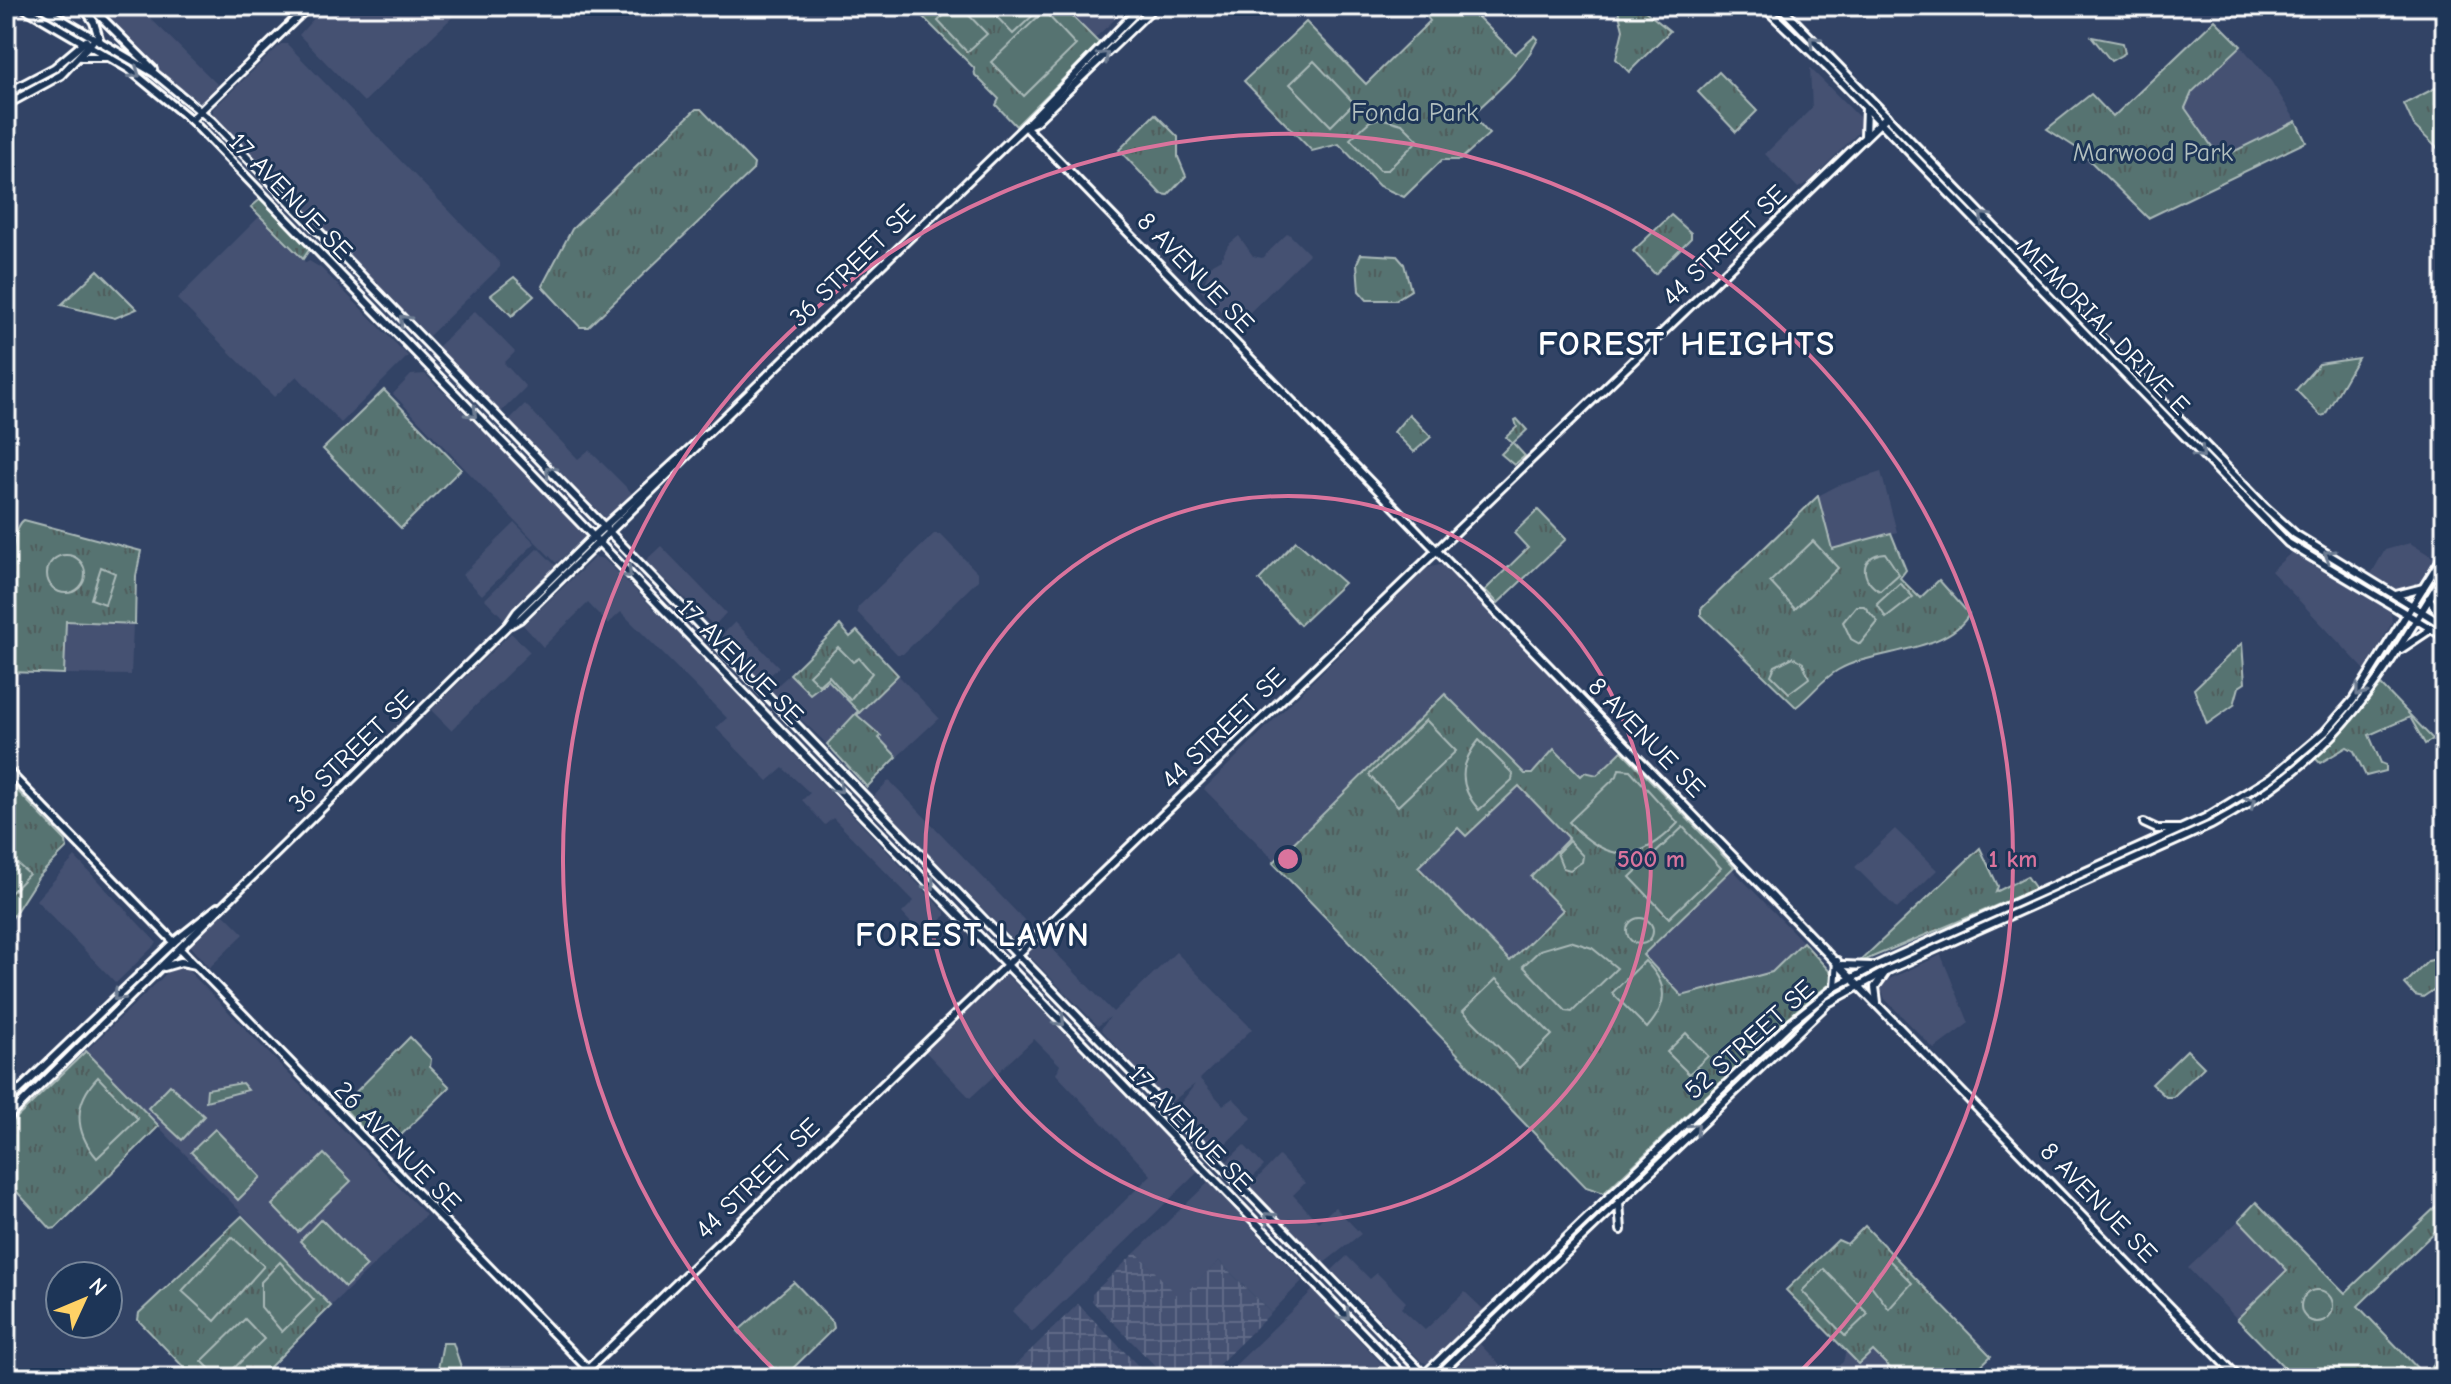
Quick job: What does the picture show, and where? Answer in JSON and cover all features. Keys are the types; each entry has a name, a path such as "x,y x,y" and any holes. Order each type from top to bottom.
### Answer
{"main road":[{"name":"17 AVENUE SE","path":"21,6 112,57 191,120 1406,1378"},
{"name":"17 AVENUE SE","path":"39,6 161,77"},
{"path":"84,6 104,53"},
{"path":"84,6 101,23 110,25"},
{"path":"90,6 110,25"},
{"path":"191,120 309,6"},
{"name":"36 STREET SE","path":"508,625 520,619 599,543 607,530 1025,126 1142,6"},
{"name":"36 STREET SE","path":"1025,126 1035,122 1155,6"},
{"name":"MEMORIAL DRIVE E","path":"1763,6 1866,107 2288,543 2445,637"},
{"name":"MEMORIAL DRIVE E","path":"1780,6 2265,507 2295,534 2445,625"},
{"name":"17 AVENUE SE","path":"110,25 161,77 201,111 1424,1377"},
{"path":"6,102 18,87 54,68 97,38"},
{"path":"6,102 61,75 81,57 88,43"},
{"path":"81,57 112,57"},
{"path":"1865,136 1866,107"},
{"name":"44 STREET SE","path":"588,1369 1887,116"},
{"name":"8 AVENUE SE","path":"1025,126 2239,1378"},
{"path":"319,252 332,252 360,275"},
{"name":"36 STREET SE","path":"6,1119 508,625 517,612 593,537 607,530"},
{"name":"52 STREET SE","path":"1424,1377 1791,1022 1835,987 1875,966 2182,828 2272,777 2325,732 2371,676 2445,553"},
{"name":"52 STREET SE","path":"1435,1378 1828,1003 1888,970 2211,825 2257,799 2300,768 2338,732 2398,652 2445,573"},
{"path":"2396,595 2423,588"},
{"path":"2429,598 2445,625"},
{"path":"2389,603 2401,626"},
{"path":"2398,652 2419,634 2432,629"},
{"path":"6,769 174,942"},
{"path":"2144,823 2157,829 2182,828"},
{"name":"36 STREET SE","path":"6,1103 174,942 221,905"},
{"name":"26 AVENUE SE","path":"180,949 588,1369"},
{"path":"161,969 180,962 196,965"},
{"path":"1835,987 1838,963 1875,966"},
{"path":"1877,1002 1875,987 1888,970"},
{"path":"1619,1202 1621,1230"}],"shaded area":[{"path":"97,6 138,6 218,85 201,103 158,70"},
{"path":"325,6 464,6 364,102 299,35"},
{"path":"1062,6 1129,6 1094,39"},
{"path":"281,44 287,44 500,263 500,267 429,336 213,116 213,109"},
{"path":"2241,46 2271,81 2296,121 2233,152 2213,149 2185,108 2192,92"},
{"path":"1810,68 1861,119 1863,128 1810,181 1798,188 1765,154 1812,108"},
{"path":"260,216 306,263 309,261 321,268 408,356 341,423 297,376 274,397 177,299"},
{"path":"1288,233 1309,254 1235,327 1201,290 1212,264 1221,259 1228,245 1239,236 1253,256 1262,258"},
{"path":"475,311 515,352 504,363 526,387 500,413 437,348"},
{"path":"425,374 588,535 556,563 393,394 411,375"},
{"path":"525,404 578,459 589,450 632,493 605,518 509,420"},
{"path":"1881,472 1897,532 1832,549 1818,496 1837,486"},
{"path":"515,523 535,543 482,595 462,575"},
{"path":"934,534 940,534 978,573 978,580 903,654 897,654 857,612 858,607"},
{"path":"2410,543 2434,558 2417,587 2397,590 2371,574 2385,550"},
{"path":"661,546 726,613 714,626 645,561"},
{"path":"538,548 557,567 504,619 485,599"},
{"path":"2292,552 2391,612 2392,623 2365,670 2271,571"},
{"path":"595,557 604,559 684,639 945,912 945,916 923,936 902,913 914,901 833,818 825,825 802,800 810,793 783,768 768,781 716,728 727,718 621,612 608,624 588,603 543,647 523,625"},
{"path":"1444,564 1622,751 1597,775 1536,770 1526,774 1441,696 1275,861 1204,789 1427,568"},
{"path":"65,621 133,624 131,675 64,674"},
{"path":"735,622 779,667 763,682 720,637"},
{"path":"511,633 530,652 451,730 431,710"},
{"path":"790,674 810,694 828,679 858,714 898,675 939,718 897,757 857,716 827,744 771,691"},
{"path":"889,780 1113,1012 1176,952 1252,1029 1200,1079 1223,1105 1233,1098 1252,1118 1216,1153 1175,1111 1195,1084 1170,1103 1164,1099 1101,1029 1110,1017 1098,1026 873,797"},
{"path":"1519,785 1570,838 1563,909 1510,961 1418,867 1459,828 1467,836"},
{"path":"1895,829 1937,870 1897,909 1855,867"},
{"path":"75,857 157,943 116,983 36,900"},
{"path":"1732,869 1803,942 1773,972 1682,996 1643,955"},
{"path":"221,911 244,934 209,968 190,945"},
{"path":"1941,955 1969,1023 1934,1049 1885,999 1881,988 1885,981"},
{"path":"183,965 426,1215 331,1306 86,1051 168,972"},
{"path":"1003,971 1199,1171 1032,1332 1012,1311 1151,1175 1056,1074 1060,1065 1034,1039 970,1098 921,1047"},
{"path":"1244,1145 1264,1166 1246,1184 1226,1162"},
{"path":"1279,1156 1305,1183 1293,1195 1318,1222 1335,1207 1361,1234 1324,1263 1249,1187"},
{"path":"1209,1182 1302,1281 1271,1313 1219,1261 1180,1299 1136,1252"},
{"path":"2239,1220 2287,1270 2237,1319 2188,1268"},
{"path":"1136,1252 1180,1298 1219,1261 1271,1313 1205,1378 1167,1378 1092,1301 1092,1294"},
{"path":"1347,1256 1370,1279 1377,1273 1406,1302 1401,1308 1425,1330 1465,1292 1485,1311 1430,1364 1422,1362 1332,1270"},
{"path":"1313,1290 1395,1378 1222,1378"},
{"path":"1078,1304 1150,1378 1002,1378"},
{"path":"1480,1344 1512,1378 1446,1378"},
{"path":"1873,1350 1900,1378 1823,1378 1843,1362 1846,1351 1859,1364"}],"green space":[{"path":"912,6 1062,6 1099,43 1016,126 996,105 999,99 975,75 974,68"},
{"path":"954,6 960,6 987,34 967,52 938,21"},
{"path":"992,6 1043,6 1013,34 995,15"},
{"name":"Fonda Park","path":"1418,6 1467,6 1515,54 1535,36 1538,39 1516,72 1472,115 1489,134 1460,160 1442,160 1404,197 1379,186 1339,144 1312,151 1244,81 1306,22 1366,84 1430,21"},
{"path":"1622,6 1639,6 1670,31 1629,72 1616,59 1623,30 1618,10"},
{"path":"1044,11 1076,45 1024,96 991,62"},
{"name":"Marwood Park","path":"2215,20 2241,46 2192,92 2185,108 2213,148 2233,152 2296,121 2306,142 2148,218 2078,149 2047,129 2091,94 2113,117"},
{"path":"2092,37 2123,43 2125,53 2111,61"},
{"path":"1314,61 1354,103 1331,126 1290,84"},
{"path":"1719,72 1757,111 1736,132 1698,92"},
{"path":"2445,83 2445,141 2437,148 2414,126 2404,104"},
{"path":"696,109 701,109 754,164 753,170 588,327 580,327 542,286 572,229"},
{"path":"1155,114 1178,137 1178,157 1186,176 1168,195 1161,194 1119,150"},
{"path":"1380,118 1402,124 1418,140 1388,170 1380,170 1350,139 1370,121"},
{"path":"263,197 311,247 303,259 251,207"},
{"path":"1671,215 1691,233 1691,238 1655,274 1633,251"},
{"path":"1361,254 1397,256 1404,264 1411,290 1395,300 1367,300 1359,291 1357,263"},
{"path":"98,270 137,309 115,318 61,305"},
{"path":"514,277 534,296 512,316 491,295"},
{"path":"2358,358 2325,415 2321,416 2296,390 2319,364"},
{"path":"384,390 461,469 401,528 323,449"},
{"path":"1409,414 1431,437 1414,452 1394,432"},
{"path":"1517,419 1527,430 1513,443 1525,456 1514,465 1501,454 1512,443 1506,437 1517,427"},
{"path":"1818,496 1832,549 1891,533 1906,570 1900,578 1920,598 1939,580 1969,614 1959,627 1945,636 1838,670 1796,707 1701,615 1701,609"},
{"path":"1538,510 1566,539 1498,603 1485,590 1528,548 1514,533"},
{"path":"24,520 141,551 136,576 135,624 66,621 64,674 9,672 11,566 18,528"},
{"path":"1296,541 1344,583 1300,625 1259,580"},
{"path":"1813,541 1838,568 1795,609 1770,582"},
{"path":"1885,553 1899,574 1880,591 1873,587 1865,569 1870,558"},
{"path":"66,555 80,560 85,574 80,588 66,593 52,588 47,574 52,560"},
{"path":"101,567 115,573 105,604 91,599"},
{"path":"1900,583 1913,597 1886,618 1877,604"},
{"path":"1856,606 1864,606 1878,622 1860,644 1851,639 1843,622"},
{"path":"840,625 850,637 857,631 898,675 857,715 881,736 879,738 897,757 867,787 827,744 858,711 828,680 810,694 790,674"},
{"path":"2242,643 2245,683 2239,687 2234,705 2207,724 2194,689"},
{"path":"838,647 853,662 859,658 872,673 850,700 829,676 819,685 809,675"},
{"path":"1793,657 1803,663 1809,678 1789,693 1771,675 1775,666"},
{"path":"2381,685 2433,739 2425,744 2410,717 2369,735 2381,763 2386,765 2386,771 2366,776 2354,751 2347,747 2320,763 2315,758"},
{"path":"1445,694 1525,774 1532,774 1554,749 1581,776 1585,772 1597,775 1622,751 1734,867 1643,955 1682,996 1772,972 1803,942 1833,975 1831,983 1797,1010 1604,1193 1586,1187 1273,863","holes":["1519,786 1569,838 1531,877 1563,910 1510,961 1418,867 1458,828 1466,836"]},
{"path":"1426,720 1456,751 1398,806 1369,775"},
{"path":"1479,740 1513,774 1512,780 1479,810 1467,792 1464,775 1468,758"},
{"path":"1619,769 1630,770 1678,823 1650,846 1623,854 1597,845 1569,822 1617,776"},
{"path":"6,779 66,841 67,848 39,876 6,927"},
{"path":"1683,827 1721,868 1669,918 1630,877"},
{"path":"1569,841 1583,856 1582,862 1570,870 1563,868 1557,853"},
{"path":"1980,848 1998,886 1996,892 2027,876 2036,889 1858,963"},
{"path":"6,854 29,874 6,898"},
{"path":"1640,918 1649,922 1653,931 1649,940 1640,944 1631,940 1627,931 1631,922"},
{"path":"1570,941 1592,948 1617,968 1572,1012 1566,1011 1523,966 1540,950"},
{"path":"2445,957 2445,982 2423,997 2415,995 2405,984 2428,961"},
{"path":"1645,961 1658,978 1663,994 1659,1010 1647,1028 1612,993"},
{"path":"1496,979 1552,1035 1519,1068 1463,1011"},
{"path":"1686,1033 1708,1056 1689,1074 1667,1052"},
{"path":"410,1037 431,1059 430,1067 450,1087 396,1140 374,1117 362,1128 342,1106"},
{"path":"2187,1050 2204,1067 2173,1097 2166,1097 2152,1084"},
{"path":"86,1051 159,1126 56,1228 51,1229 6,1180 6,1128"},
{"path":"98,1077 138,1119 97,1158 84,1138 80,1117 84,1097"},
{"path":"242,1083 248,1090 206,1101 207,1089"},
{"path":"170,1085 204,1116 182,1140 148,1108"},
{"path":"215,1129 261,1177 238,1200 191,1152"},
{"path":"324,1154 351,1181 298,1232 272,1205"},
{"path":"2256,1202 2345,1293 2439,1204 2445,1210 2445,1222 2358,1306 2423,1374 2436,1362 2445,1362 2445,1378 2341,1378 2335,1372 2329,1378 2271,1378 2283,1366 2237,1319 2287,1270 2239,1220"},
{"path":"242,1216 331,1306 259,1378 194,1378 138,1320 139,1313"},
{"path":"321,1219 367,1266 345,1287 300,1241"},
{"path":"1865,1226 1991,1356 1968,1378 1900,1378 1873,1351 1859,1364 1786,1290 1838,1240 1847,1244"},
{"path":"232,1237 264,1266 215,1321 182,1291"},
{"path":"1889,1260 1912,1283 1889,1309 1870,1284"},
{"path":"280,1262 314,1300 282,1332 261,1307 261,1282"},
{"path":"1824,1269 1868,1314 1845,1336 1802,1291"},
{"path":"794,1282 833,1323 834,1328 783,1378 738,1331"},
{"path":"2317,1290 2328,1295 2333,1306 2328,1317 2317,1322 2306,1317 2301,1306 2306,1295"},
{"path":"245,1319 264,1339 224,1378 219,1378 202,1361"},
{"path":"443,1343 453,1343 461,1367 450,1378 438,1369"}],"district":[{"name":"FOREST HEIGHTS","path":"1687,343"},
{"name":"FOREST LAWN","path":"973,934"}]}
